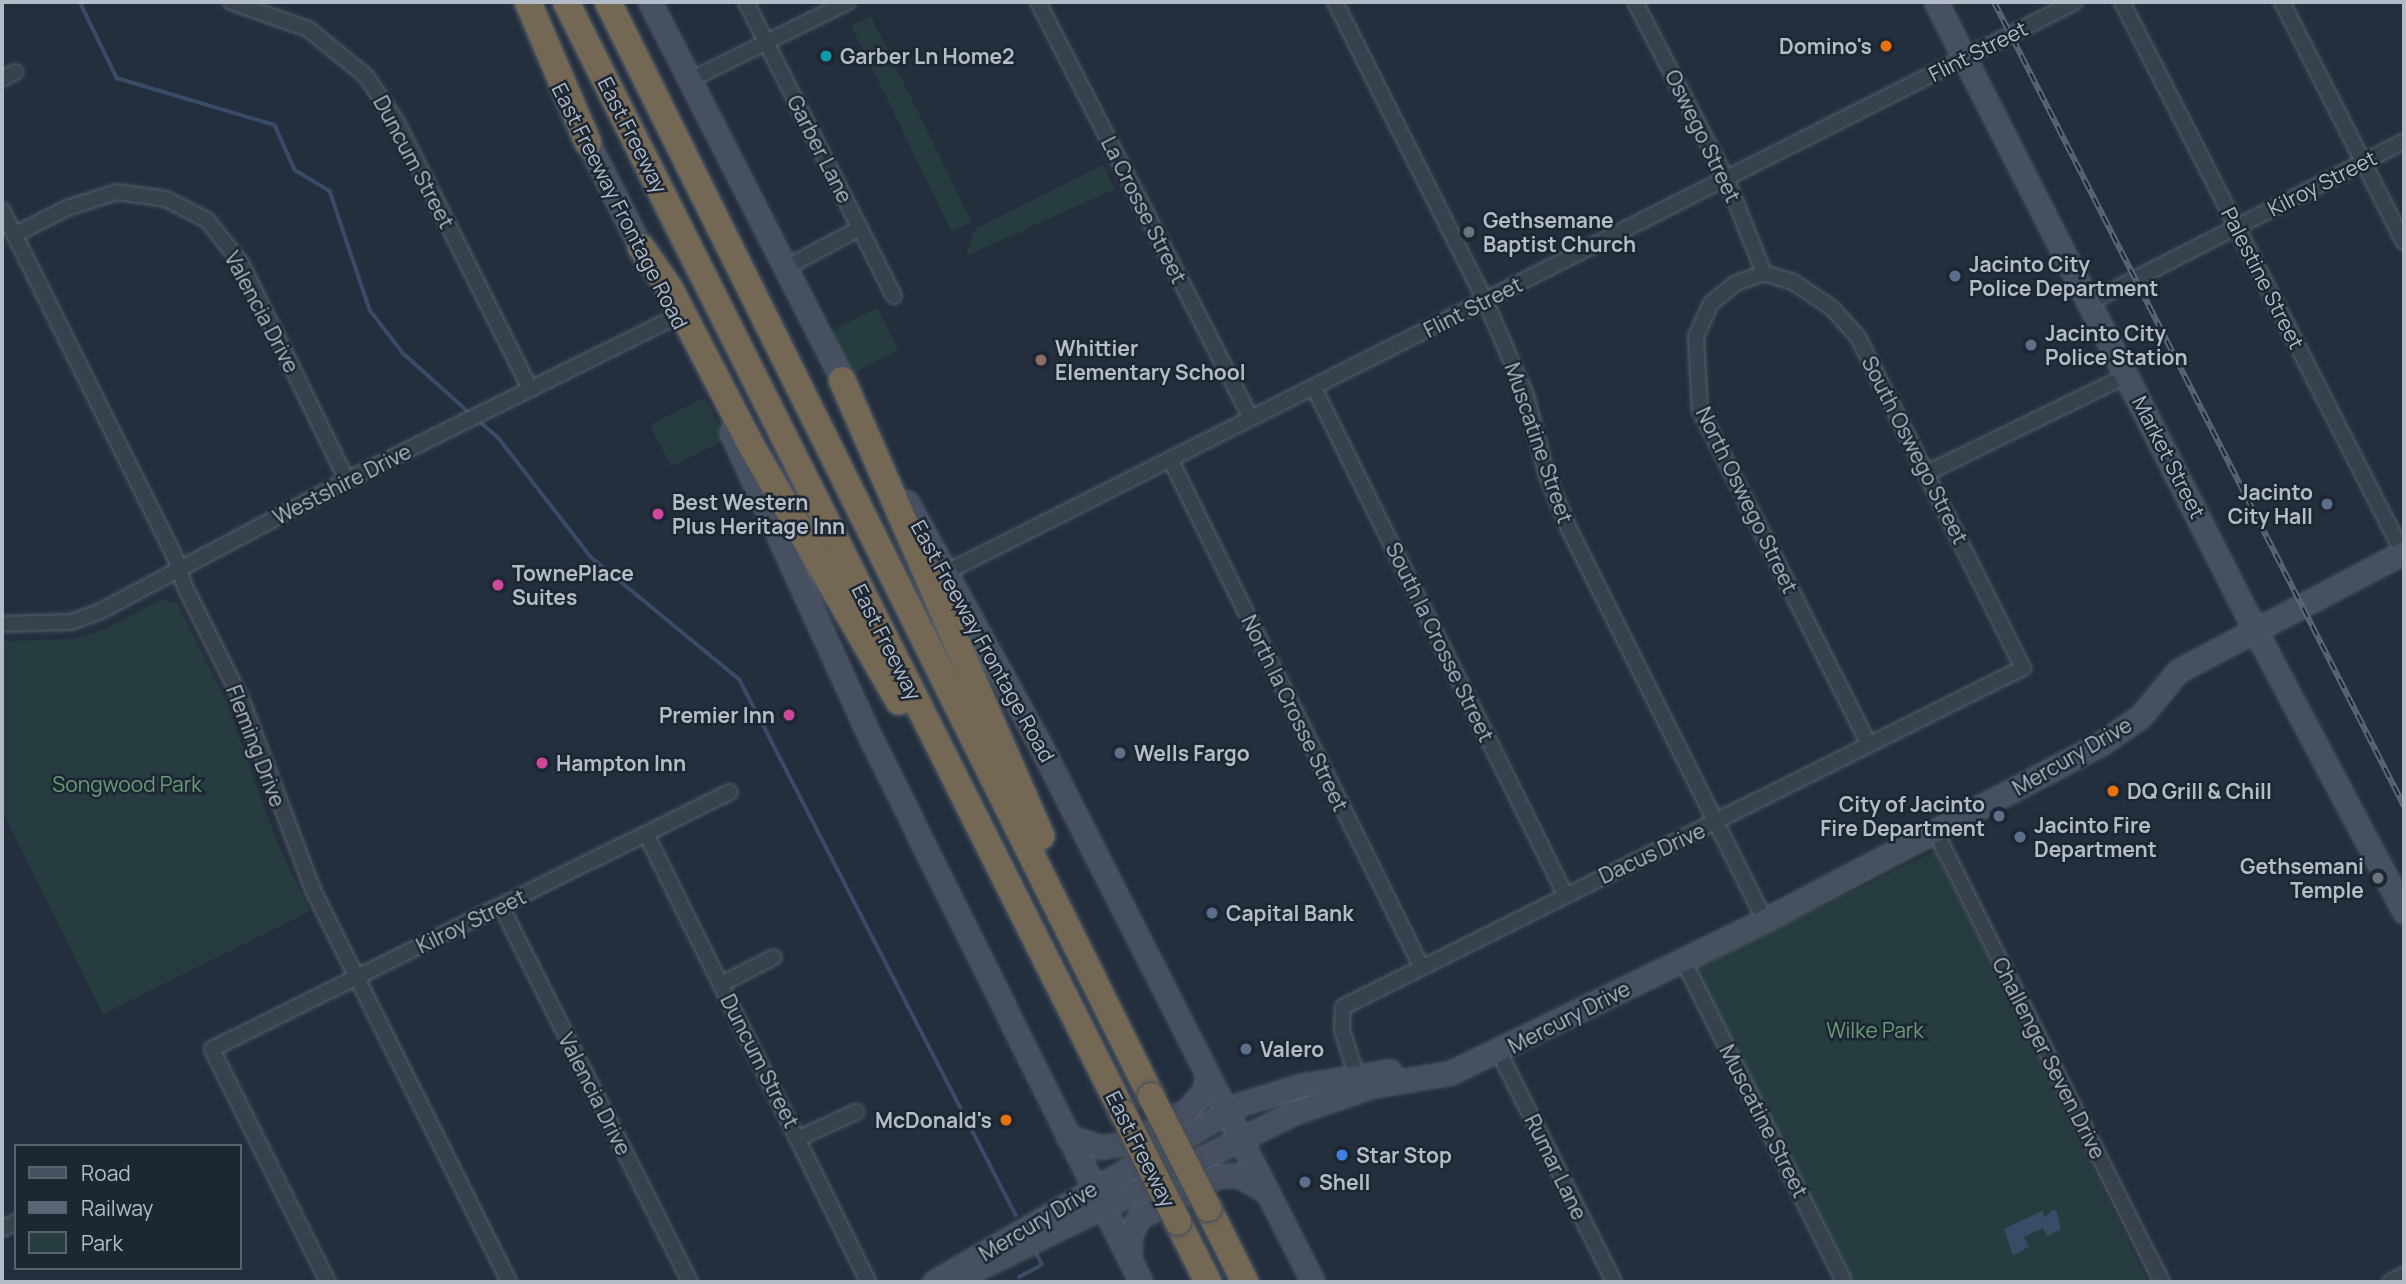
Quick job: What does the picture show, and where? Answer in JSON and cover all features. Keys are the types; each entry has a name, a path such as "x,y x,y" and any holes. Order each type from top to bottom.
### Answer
{"highway":[{"path":"528,2 588,142"},
{"name":"East Freeway","path":"566,2 1208,1282"},
{"name":"East Freeway","path":"608,2 1245,1282"},
{"path":"640,247 670,289 752,447 1035,936"},
{"path":"842,380 1039,830 1128,1048"}],"main road":[{"name":"East Freeway Frontage Road","path":"516,2 676,317 871,739 1141,1282"},
{"name":"East Freeway Frontage Road","path":"650,2 842,380 1040,743 1313,1282"},
{"name":"Market Street","path":"1936,2 2128,375 2255,630 2404,912"},
{"name":"Mercury Drive","path":"950,1282 1329,1099 1372,1086 1450,1073 1499,1052 1765,920 1936,833 2102,743 2141,716 2178,671 2404,553"},
{"name":"Mercury Drive","path":"934,1282 1227,1112 1256,1098 1356,1074 1499,1052"},
{"path":"1067,1136 1101,1147 1131,1142 1187,1110 1205,1090 1208,1074"},
{"path":"1129,1259 1132,1225 1146,1211 1226,1174 1238,1175 1268,1192"}],"street":[{"name":"Duncum Street","path":"231,2 307,29 366,76 396,121 530,389"},
{"name":"Garber Lane","path":"746,2 894,296"},
{"path":"690,80 848,2"},
{"name":"La Crosse Street","path":"1038,2 1251,418"},
{"name":"Muscatine Street","path":"1335,2 1485,300 1526,395 1547,476 1569,529 1765,920"},
{"name":"Oswego Street","path":"1635,2 1726,178 1765,273"},
{"name":"Flint Street","path":"945,573 1251,418 1315,390 1485,300 2075,2"},
{"name":"Palestine Street","path":"2122,2 2404,553"},
{"path":"2282,2 2404,242"},
{"path":"2,79 15,72"},
{"name":"Kilroy Street","path":"2090,302 2404,141"},
{"name":"Valencia Drive","path":"14,235 67,208 117,192 166,199 207,220 241,263 347,480"},
{"name":"Fleming Drive","path":"2,210 242,701 297,852 509,1282"},
{"path":"785,268 860,228"},
{"name":"South Oswego Street","path":"1765,273 1793,282 1832,308 1858,337 2023,668"},
{"name":"North Oswego Street","path":"1765,273 1737,283 1711,303 1696,337 1700,410 1869,745"},
{"name":"Westshire Drive","path":"2,625 71,622 179,570 347,480 676,317"},
{"path":"1927,473 2128,375"},
{"name":"South la Crosse Street","path":"1315,390 1565,894"},
{"name":"North la Crosse Street","path":"1170,459 1421,966"},
{"name":"Dacus Drive","path":"1356,1074 1342,1030 1343,1007 2023,668"},
{"name":"Kilroy Street","path":"328,1282 212,1049 730,792"},
{"name":"Challenger Seven Drive","path":"1936,833 2162,1282"},
{"name":"Duncum Street","path":"646,834 799,1138 868,1282"},
{"name":"Valencia Drive","path":"501,906 690,1282"},
{"name":"Duncum Street","path":"721,984 774,957"},
{"name":"Muscatine Street","path":"1683,960 1844,1282"},
{"name":"Rumar Lane","path":"1499,1052 1614,1282"},
{"name":"Duncum Street","path":"799,1138 856,1112"},
{"path":"2390,1282 2404,1275"}],"green space":[{"path":"871,16 971,222 952,231 851,26"},
{"path":"1103,165 1115,189 966,256 975,229"},
{"path":"877,308 898,350 848,375 827,333"},
{"path":"705,397 726,439 671,467 650,425"},
{"name":"Songwood Park","path":"161,600 177,603 226,700 276,840 310,911 103,1014 2,810 2,641 73,639 101,631"},
{"name":"Wilke Park","path":"1935,851 2149,1282 1853,1282 1695,968"}],"water":[{"path":"2052,1210 2056,1210 2061,1229 2047,1236 2043,1228 2024,1237 2029,1247 2013,1255 2004,1229 2042,1211 2045,1217"}],"waterway":[{"path":"80,2 117,78 275,125 295,170 330,191 370,310 403,353 471,414"},
{"path":"477,419 498,437 591,557 740,680 1016,1215"},
{"path":"1019,1277 1042,1265 1035,1251"}],"railway":[{"path":"1994,2 2404,806"}],"place":[{"name":"Domino's","path":"1886,46"},
{"name":"Garber Ln Home2","path":"826,56"},
{"name":"Gethsemane Baptist Church","path":"1469,232"},
{"name":"Jacinto City Police Department","path":"1955,276"},
{"name":"Jacinto City Police Station","path":"2031,345"},
{"name":"Whittier Elementary School","path":"1041,360"},
{"name":"Jacinto City Hall","path":"2327,504"},
{"name":"Best Western Plus Heritage Inn","path":"658,514"},
{"name":"TownePlace Suites","path":"498,585"},
{"name":"Premier Inn","path":"789,715"},
{"name":"Wells Fargo","path":"1120,753"},
{"name":"Hampton Inn","path":"542,763"},
{"name":"DQ Grill & Chill","path":"2113,791"},
{"name":"City of Jacinto Fire Department","path":"1999,816"},
{"name":"Jacinto Fire Department","path":"2020,837"},
{"name":"Gethsemani Temple","path":"2378,878"},
{"name":"Capital Bank","path":"1212,913"},
{"name":"Valero","path":"1246,1049"},
{"name":"McDonald's","path":"1006,1120"},
{"name":"Star Stop","path":"1342,1155"},
{"name":"Shell","path":"1305,1182"}]}
